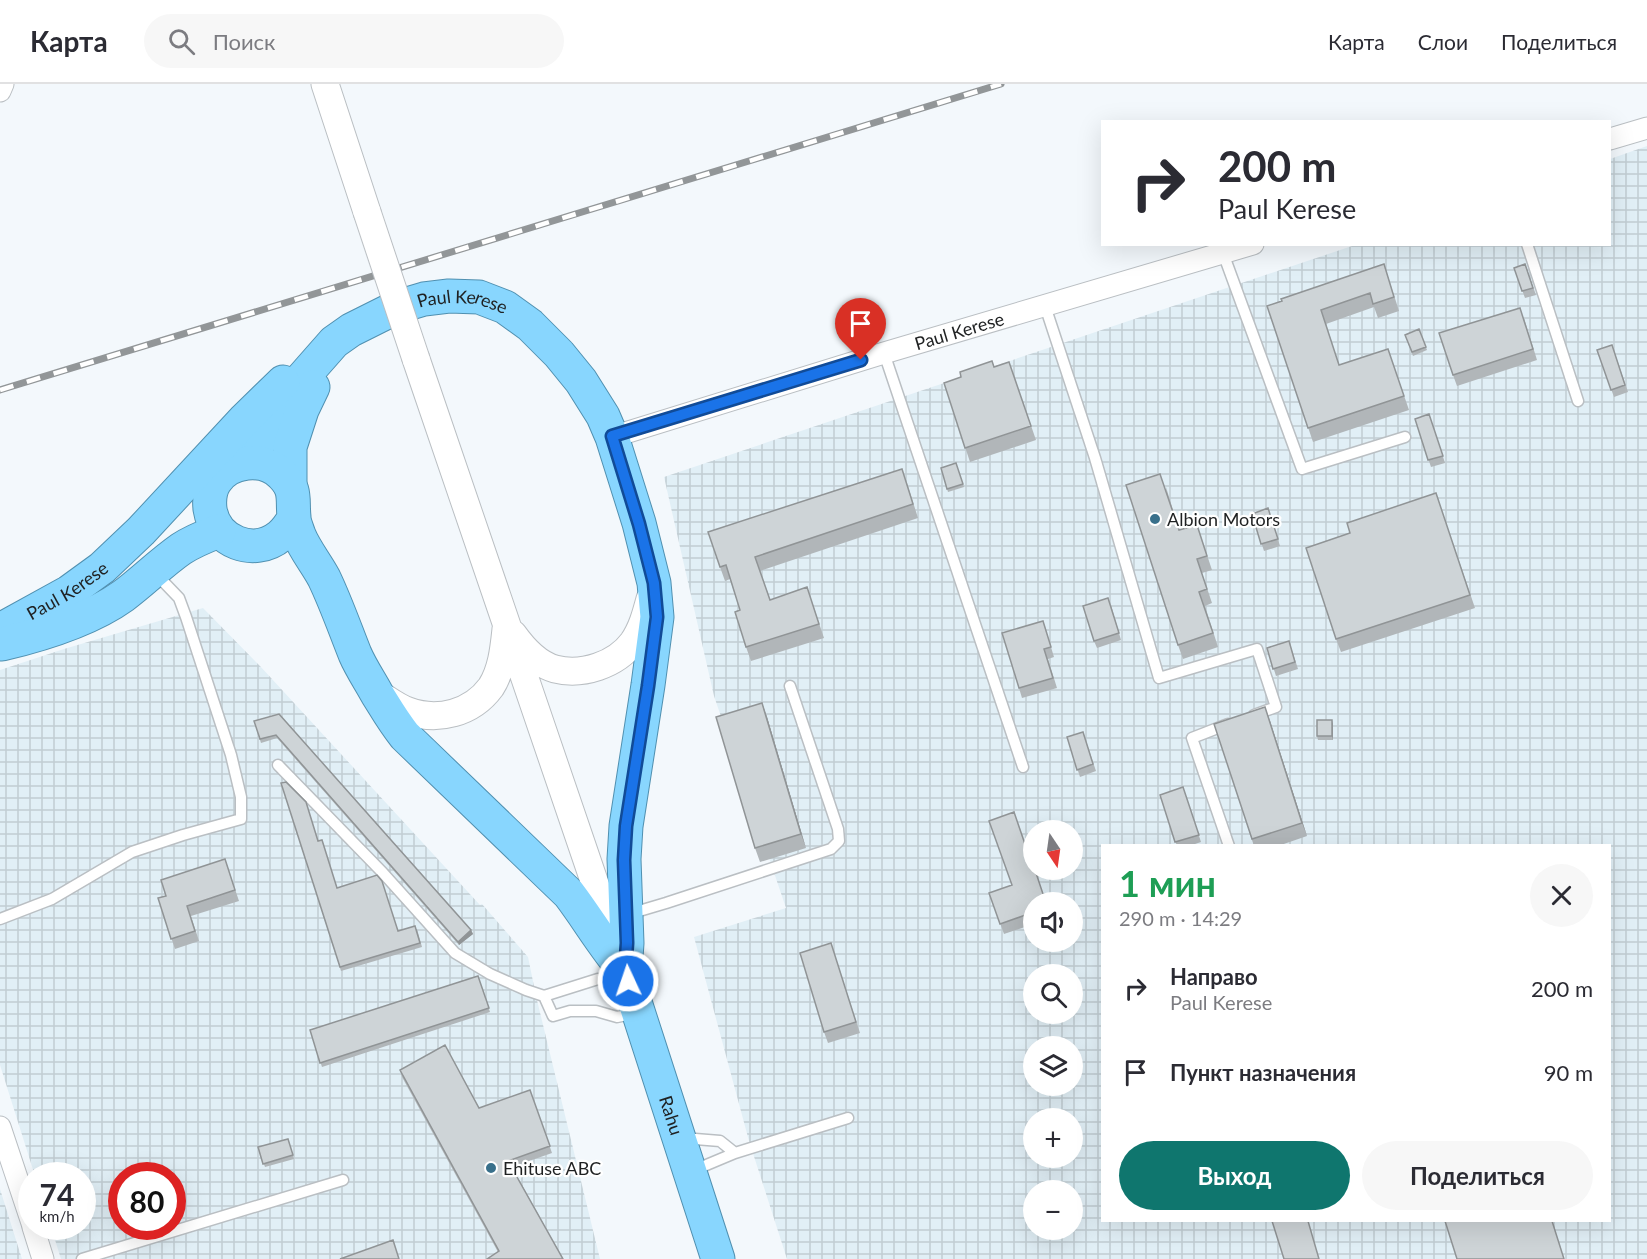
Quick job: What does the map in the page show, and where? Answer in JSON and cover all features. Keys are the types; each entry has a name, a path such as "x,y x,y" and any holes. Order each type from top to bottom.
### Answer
{"highway":[{"name":"Paul Kerese","path":"4,639 102,568 141,531 245,419 314,353 369,320 397,307 424,299 449,296 479,297 505,307 530,325 559,354 581,381 603,416 612,436"},
{"name":"Paul Kerese","path":"4,639 43,626 71,610 164,533 260,441 290,392 340,338"},
{"name":"Paul Kerese","path":"290,485 290,447 302,410 340,338"},
{"path":"351,644 342,635 310,584 296,568 275,555 251,545 237,543 219,531 212,519 209,506 210,492 228,473 251,462 273,467 290,485 294,496 294,518 300,536 323,576 351,644 388,715 405,736 569,894 611,968 627,943 624,860 626,826 657,617 654,583 612,436"},
{"path":"251,545 267,543 278,537 294,518"},
{"name":"Paul Kerese","path":"4,639 30,637 101,609 122,597 180,549 219,531"},
{"name":"Rahu","path":"611,968 638,1012 718,1259"}],"street":[{"path":"0,91 3,84"},
{"path":"325,84 507,625 611,968"},
{"path":"1611,139 1647,128"},
{"name":"Paul Kerese","path":"612,436 1246,246"},
{"path":"507,625 528,652 553,669 574,671 600,667 619,656 632,643 644,623 654,583"},
{"path":"376,692 406,711 427,716 446,715 465,710 480,699 491,686 500,668 507,625"},
{"path":"0,1127 18,1182"},
{"path":"37,1240 44,1259"}],"lane":[{"path":"1528,246 1578,400"},
{"path":"1223,253 1302,469 1405,437"},
{"path":"1045,306 1095,458 1160,678 1257,649 1276,707 1192,738 1228,844"},
{"path":"884,353 1023,767"},
{"path":"0,919 52,899 132,852 241,819 242,797 189,624 179,598 154,571"},
{"path":"626,915 831,849 839,841 838,829 790,686"},
{"path":"278,765 383,873 454,953 490,974 544,996 611,968"},
{"path":"544,996 553,1017 570,1011 596,1011 616,1017 638,1012"},
{"path":"690,1172 735,1153 848,1118"},
{"path":"679,1137 720,1141 735,1153"},
{"path":"82,1259 343,1180"}],"shaded area":[{"path":"1647,146 1647,1259 787,1259 749,1141 694,937 786,908 714,696 664,477 1352,246 1611,246 1611,159"},
{"path":"203,608 260,666 480,905 482,904 528,957 600,1259 61,1259 55,1240 96,1240 96,1162 31,1162 0,1065 0,670"},
{"path":"0,1189 22,1259 0,1259"}],"building":[{"path":"1384,264 1394,297 1373,304 1370,293 1321,310 1339,365 1388,349 1404,396 1308,428 1267,306 1282,301 1281,299"},
{"path":"1525,264 1533,288 1522,291 1514,268"},
{"path":"1520,308 1533,349 1453,375 1439,333"},
{"path":"1419,329 1426,347 1412,352 1405,335"},
{"path":"1612,345 1625,385 1611,390 1597,350"},
{"path":"992,361 994,367 1009,362 1031,426 965,448 944,383 961,377 960,372"},
{"path":"1429,414 1443,456 1428,460 1415,419"},
{"path":"956,463 963,484 947,489 941,468"},
{"path":"902,469 913,504 755,557 770,600 807,587 819,624 746,647 735,612 740,610 726,565 720,567 708,532"},
{"path":"1160,474 1179,530 1197,525 1207,556 1197,559 1207,589 1199,592 1213,633 1178,645 1126,485"},
{"path":"1436,493 1470,595 1336,639 1306,548 1350,533 1347,523"},
{"path":"1268,508 1278,539 1261,544 1252,514"},
{"path":"1108,598 1119,633 1094,641 1083,606"},
{"path":"1043,621 1051,647 1044,649 1053,678 1019,688 1002,633"},
{"path":"1289,641 1295,662 1273,669 1267,648"},
{"path":"762,703 801,834 755,848 716,717"},
{"path":"1265,707 1302,823 1252,839 1214,724"},
{"path":"279,714 471,930 458,942 276,735 260,739 254,721"},
{"path":"1317,720 1332,720 1332,736 1317,736"},
{"path":"1083,732 1093,764 1077,770 1067,737"},
{"path":"286,782 306,802 318,841 322,840 337,888 377,875 382,881 398,931 415,926 420,943 340,967 281,783"},
{"path":"1183,787 1199,835 1175,842 1160,795"},
{"path":"1014,812 1023,838 1023,880 1038,880 1042,892 1023,892 1023,916 1000,924 989,893 1012,885 989,821"},
{"path":"225,859 235,890 187,906 195,931 171,939 158,898 166,896 161,880"},
{"path":"831,943 856,1022 824,1032 800,953"},
{"path":"478,976 489,1008 320,1063 310,1030"},
{"path":"445,1045 479,1108 530,1090 550,1146 508,1161 563,1259 487,1259 499,1251 400,1070"},
{"path":"288,1139 293,1155 263,1164 258,1147"},
{"path":"1272,1222 1308,1222 1319,1259 1284,1259"},
{"path":"1445,1222 1552,1222 1564,1259 1457,1259"},
{"path":"393,1240 399,1259 340,1259"}],"railway":[{"path":"0,390 1001,84"}],"place":[{"name":"Albion Motors","path":"1155,519"},
{"name":"Ehituse ABC","path":"491,1168"}],"route":[{"path":"628,981 625,971 627,943 624,860 626,826 657,617 654,583 612,436 861,360"}]}
